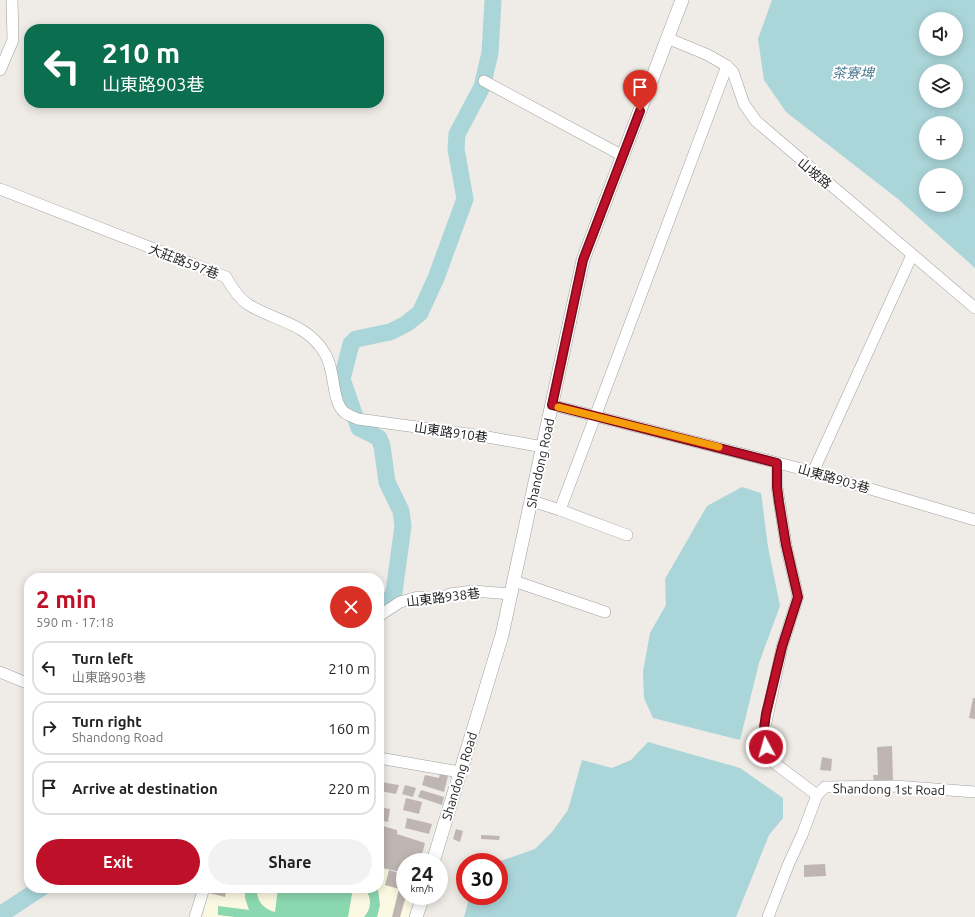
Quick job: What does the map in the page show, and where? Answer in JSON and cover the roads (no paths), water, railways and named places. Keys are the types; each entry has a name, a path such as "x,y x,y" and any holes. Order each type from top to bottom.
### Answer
{"street":[{"path":"0,70 12,40 12,0"},
{"name":"Shandong Road","path":"436,853 502,635 583,260 682,0"},
{"path":"560,510 728,66 708,55 667,38"},
{"name":"山坡路","path":"728,66 733,72 744,104 756,121 975,308"},
{"path":"484,82 623,156"},
{"name":"大莊路597巷","path":"0,189 226,277 239,297 250,306 282,319 307,334 324,350 331,363 337,399 344,413 355,417"},
{"path":"813,472 912,255"},
{"name":"山東路903巷","path":"552,405 813,472 975,520"},
{"name":"山東路910巷","path":"355,417 482,436 543,447"},
{"path":"777,463 777,487 779,502 786,545 798,597 782,647 763,736 769,759 817,795"},
{"path":"532,501 627,534"},
{"path":"514,581 605,612"},
{"name":"山東路938巷","path":"384,613 400,602 418,597 438,599 450,594 473,591 511,594"},
{"path":"0,672 24,682"},
{"path":"384,759 460,772"},
{"name":"Shandong 1st Road","path":"768,917 817,795 825,787 879,786 975,792"},
{"path":"196,917 203,893"},
{"path":"416,917 420,905"}],"water":[{"name":"茶寮埤","path":"772,0 975,0 975,268 898,199 786,112 764,80 758,39"},
{"path":"742,487 761,493 768,547 780,606 759,663 740,740 653,718 644,698 643,672 650,633 666,605 665,579 707,506"},
{"path":"648,742 740,768 783,798 783,818 769,835 736,917 464,917 467,905 508,905 508,858 535,849 552,832 568,810 582,760 612,768 631,760"}],"waterway":[{"path":"384,606 389,602 394,592 403,526 401,511 387,482 382,446 379,438 359,428 342,379 351,344 356,339 390,332 406,324 420,313 436,278 465,199 456,149 457,134 482,87 490,53 493,0"},
{"path":"0,915 33,893"}]}
